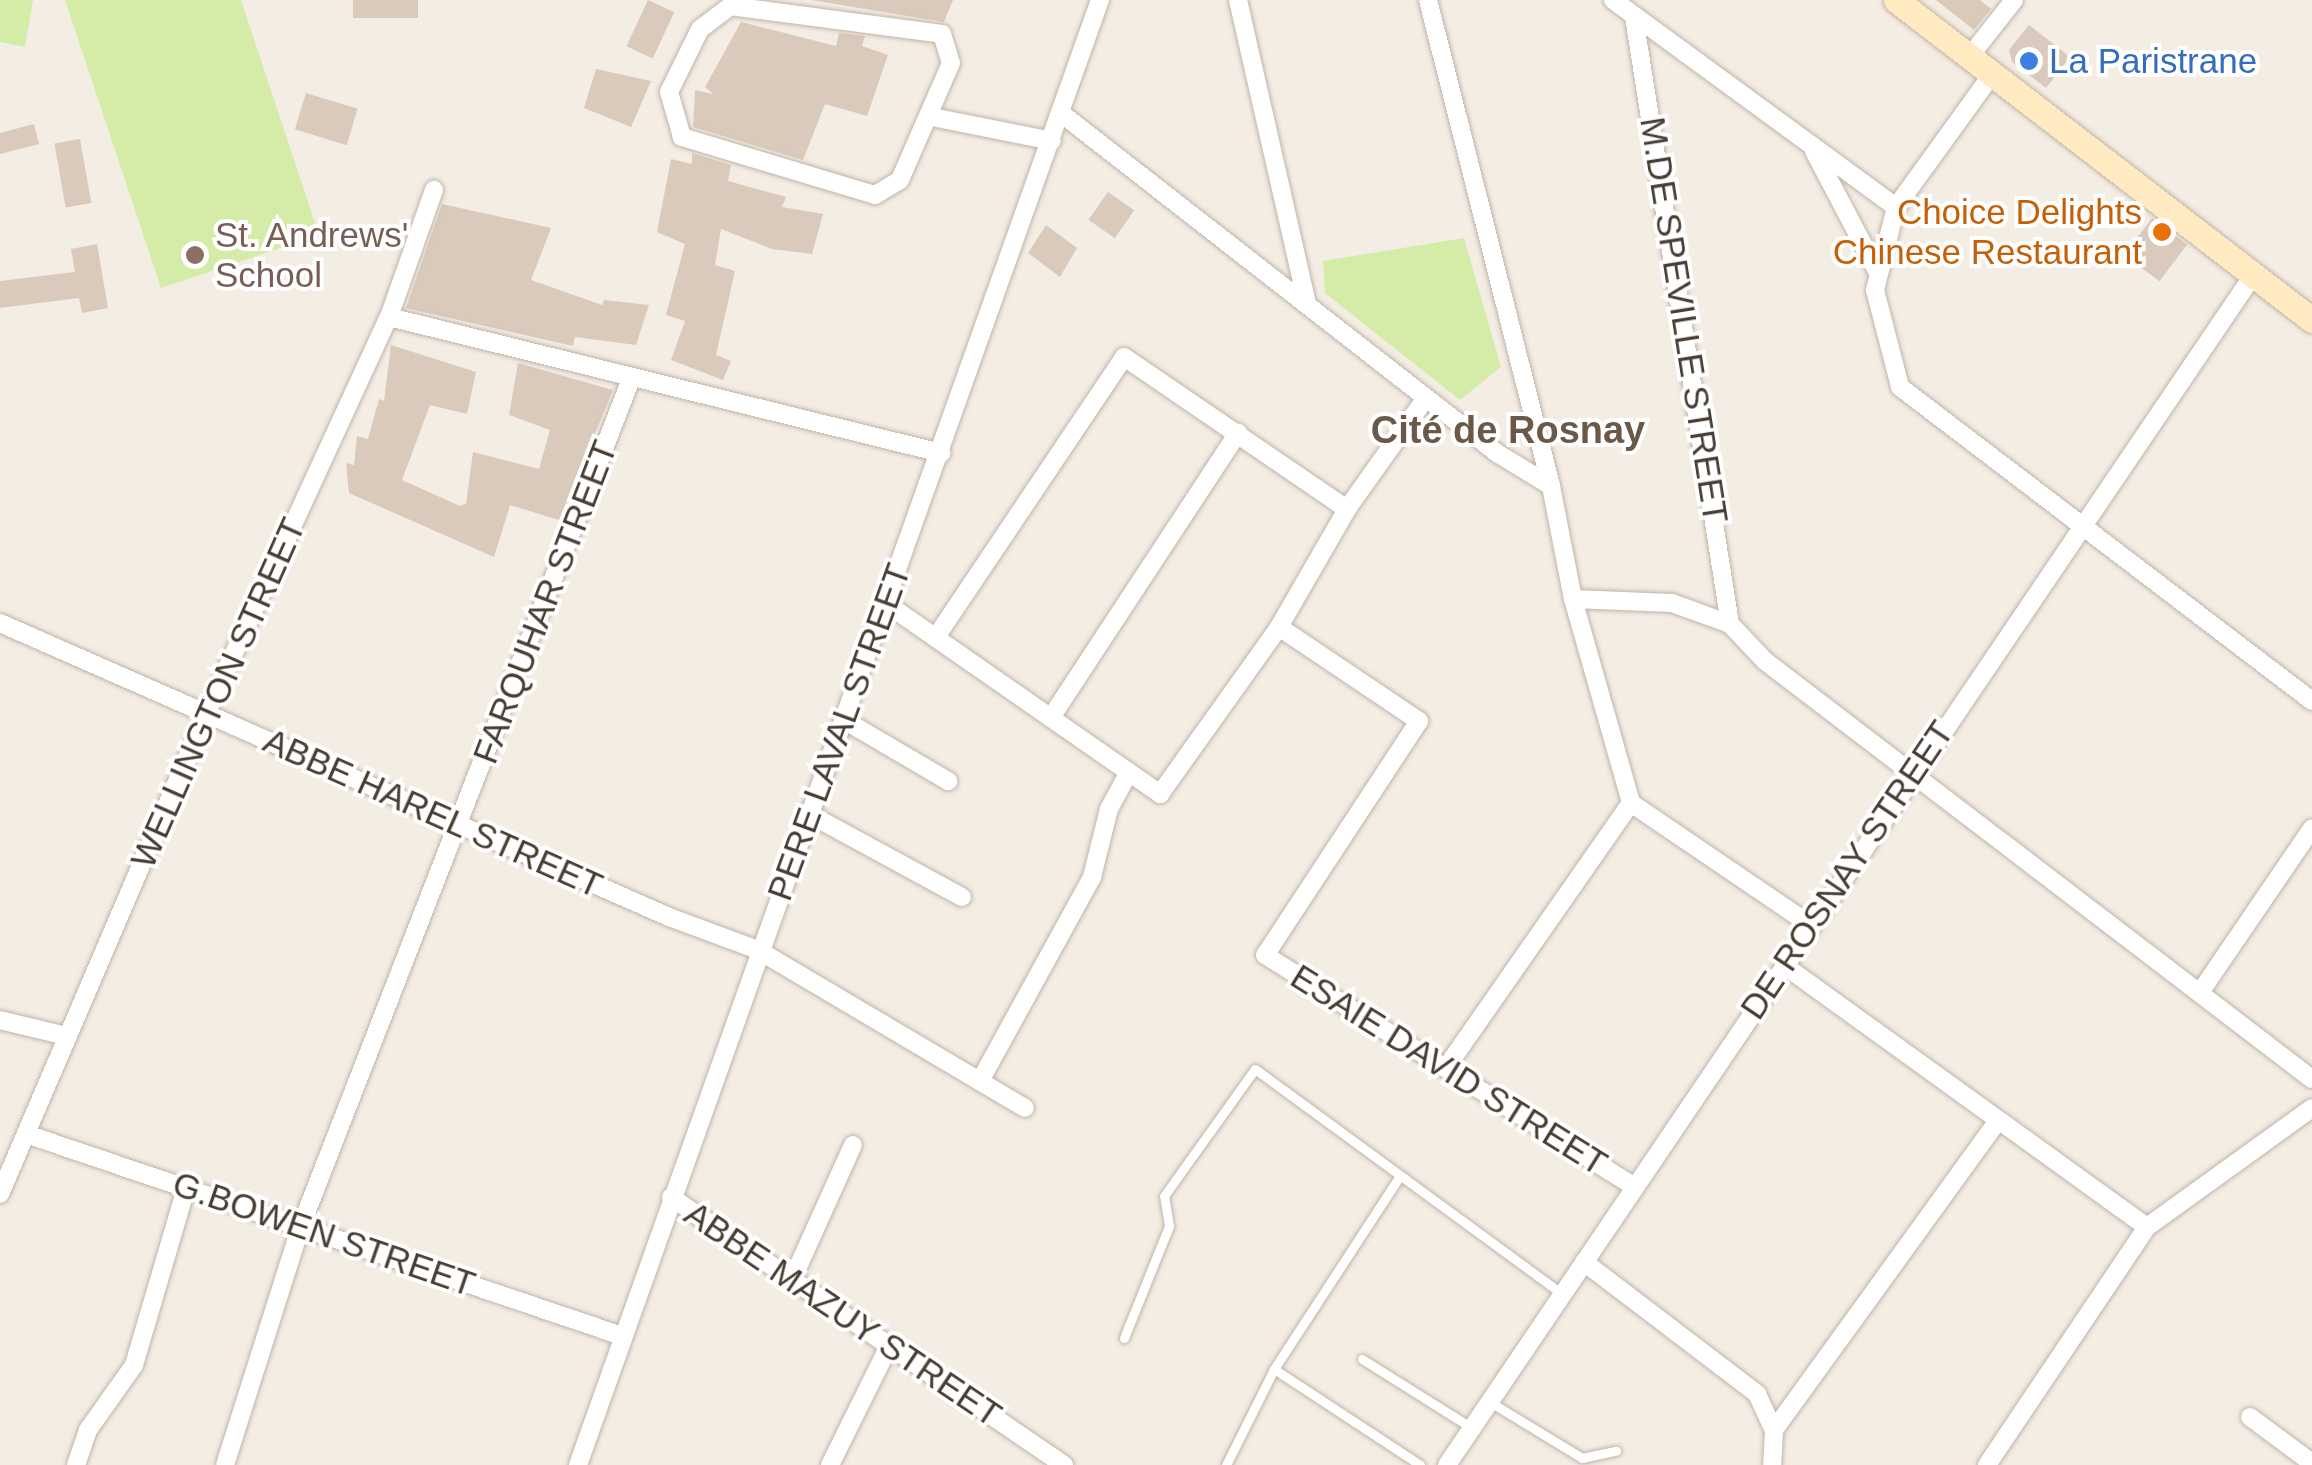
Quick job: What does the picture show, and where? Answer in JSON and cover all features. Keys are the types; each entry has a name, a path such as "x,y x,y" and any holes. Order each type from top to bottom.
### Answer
{"main road":[{"path":"1896,0 2312,320"}],"street":[{"name":"PERE LAVAL STREET","path":"578,1465 758,950 888,604 1100,0"},
{"path":"1238,0 1306,300"},
{"path":"1428,0 1551,486 1573,599 1631,803 1812,926"},
{"path":"1612,0 1896,207"},
{"path":"1970,56 2014,0"},
{"path":"746,7 942,34 952,63 932,117 906,173 875,195 691,144 673,124 669,92 700,29 720,11 746,7"},
{"name":"M.DE SPEVILLE STREET","path":"1634,17 1730,624"},
{"path":"1876,282 1896,207 1993,73"},
{"path":"1062,114 1306,300 1426,398 1551,486"},
{"path":"932,117 1052,141"},
{"path":"1812,146 1876,282 1900,387 2312,702"},
{"name":"WELLINGTON STREET","path":"0,1194 206,714 390,317 434,190"},
{"name":"DE ROSNAY STREET","path":"1447,1465 1913,770 2252,277"},
{"path":"390,317 941,453"},
{"path":"936,637 1124,358 1348,509"},
{"name":"FARQUHAR STREET","path":"224,1465 301,1226 631,379"},
{"path":"888,604 1160,794 1279,627 1348,509 1426,398"},
{"path":"1052,716 1238,434"},
{"path":"1573,599 1672,603 1730,624 1765,661 2201,990 2312,1080"},
{"name":"ABBE HAREL STREET","path":"0,623 758,950 1024,1108"},
{"name":"ESAIE DAVID STREET","path":"1279,627 1419,720 1265,955 1448,1065 1632,1185"},
{"path":"844,720 948,781"},
{"path":"980,1081 1092,876 1109,809 1129,772"},
{"path":"1448,1065 1631,803"},
{"path":"808,814 962,897"},
{"path":"2201,990 2312,828"},
{"path":"1785,966 2147,1227"},
{"path":"0,1020 66,1036"},
{"path":"1986,1465 2147,1227 2312,1108"},
{"path":"1774,1430 1998,1120"},
{"name":"G.BOWEN STREET","path":"26,1134 622,1336"},
{"path":"792,1280 853,1146"},
{"path":"76,1465 88,1430 134,1365 186,1188"},
{"name":"ABBE MAZUY STREET","path":"670,1198 1064,1465"},
{"path":"1584,1262 1757,1394 1774,1430 1772,1465"},
{"path":"830,1465 888,1346"},
{"path":"2250,1417 2312,1463"}],"lane":[{"path":"1124,1338 1169,1226 1164,1196 1254,1070 1562,1294"},
{"path":"1226,1465 1274,1369 1400,1176"},
{"path":"1362,1359 1472,1428"},
{"path":"1274,1369 1420,1465"},
{"path":"1490,1402 1582,1458 1616,1451"}],"green space":[{"path":"0,0 33,0 25,47 0,42"},
{"path":"65,0 241,0 319,235 161,288"},
{"path":"1464,238 1501,367 1460,400 1325,293 1323,261"}],"building":[{"path":"353,0 418,0 418,18 353,18"},
{"path":"648,0 674,12 653,58 626,46"},
{"path":"811,0 953,0 944,22"},
{"path":"1936,0 1980,0 1991,9 1974,30"},
{"path":"741,22 836,46 839,33 865,36 862,46 888,55 867,116 825,104 803,160 693,127 695,90 713,94 705,87"},
{"path":"2029,25 2070,57 2046,88 2012,62 2009,50"},
{"path":"596,69 651,81 631,127 584,108"},
{"path":"306,93 358,109 347,145 295,129"},
{"path":"34,124 39,144 0,154 0,133"},
{"path":"80,139 91,203 66,208 54,144"},
{"path":"692,153 731,165 728,181 786,197 782,207 823,214 812,254 772,249 721,229 715,265 735,271 716,355 731,361 723,380 671,360 685,321 666,315 685,244 657,232 671,159 692,164"},
{"path":"1108,192 1134,210 1115,238 1088,220"},
{"path":"442,204 551,228 531,280 602,305 604,300 649,305 636,345 575,337 573,346 406,308"},
{"path":"2152,218 2187,244 2159,281 2124,255"},
{"path":"1046,225 1077,248 1060,277 1028,253"},
{"path":"97,244 108,308 82,313 79,298 0,308 0,281 75,272 71,249"},
{"path":"391,345 476,372 467,414 430,405 402,480 460,506 466,504 473,452 539,469 550,430 509,415 518,363 613,390 559,520 510,505 494,557 349,493 346,463 354,465 357,436 368,439 379,399 384,401"}],"place":[{"name":"La Paristrane","path":"2029,61"},
{"name":"Choice Delights Chinese Restaurant","path":"2162,232"},
{"name":"St. Andrews' School","path":"195,255"}],"district":[{"name":"Cité de Rosnay","path":"1508,431"}]}
